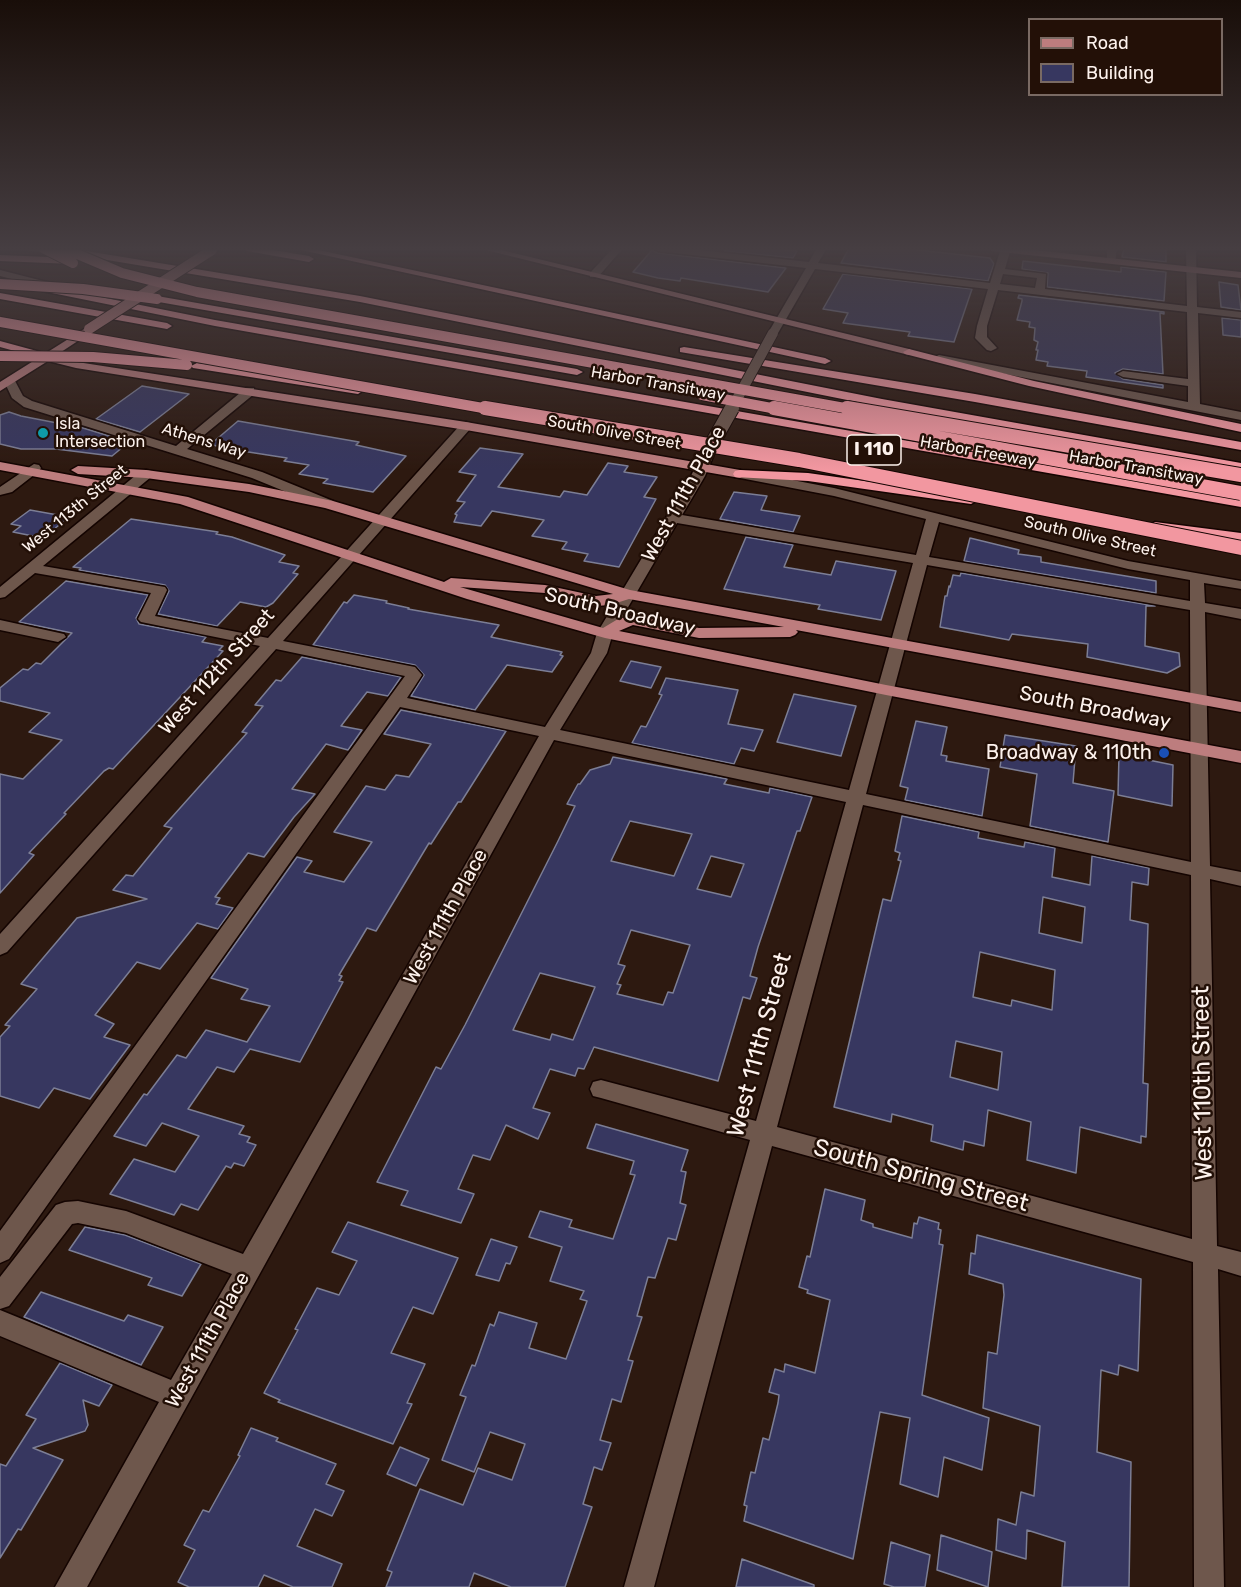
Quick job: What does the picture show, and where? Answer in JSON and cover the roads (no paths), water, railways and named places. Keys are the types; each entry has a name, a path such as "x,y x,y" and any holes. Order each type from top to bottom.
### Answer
{"highway":[{"path":"6,322 472,406 834,466 1241,548"},
{"name":"Harbor Freeway","path":"148,322 1241,515"},
{"name":"Harbor Transitway","path":"216,322 1241,503"},
{"path":"288,322 577,372"},
{"path":"317,322 1241,494"},
{"path":"362,322 652,375 1241,475"},
{"path":"433,322 882,403"},
{"name":"Harbor Transitway","path":"482,322 882,403 1241,467"},
{"path":"637,322 934,384 975,398"},
{"path":"0,344 47,357"},
{"path":"675,348 975,398 1241,446"},
{"path":"909,352 1033,384 1241,428"},
{"path":"0,356 80,356 168,363 472,406"},
{"path":"740,474 808,477 1241,537"}],"main road":[{"path":"5,384 100,322"},
{"path":"784,322 909,352"},
{"name":"South Olive Street","path":"47,357 76,365 466,426 740,474"},
{"name":"South Broadway","path":"0,466 31,470 195,504 256,523 347,557 472,596 605,633 885,690 1241,757"},
{"name":"South Broadway","path":"31,470 146,474 210,481 328,504 627,594 1241,707"},
{"path":"402,574 459,583 545,589 596,601 610,600 627,594"},
{"path":"605,633 623,622 633,620 699,633 844,634"}],"street":[{"name":"West 111th Place","path":"70,1587 549,734 599,653 605,633 702,467 713,442 779,322"},
{"path":"985,322 981,338 991,348"},
{"path":"1192,322 1194,408"},
{"path":"909,352 1241,416"},
{"path":"1123,374 1194,383"},
{"name":"Athens Way","path":"5,384 18,398 28,404 257,475 328,504"},
{"path":"178,450 250,391"},
{"name":"West 112th Street","path":"0,948 466,426"},
{"path":"0,490 7,489 31,470"},
{"name":"West 113th Street","path":"0,594 146,474"},
{"name":"South Olive Street","path":"740,474 834,492 1059,549 1241,585"},
{"path":"673,518 1241,614"},
{"name":"West 111th Street","path":"639,1587 933,518"},
{"path":"0,1251 412,679 412,670 146,619 160,590 32,568"},
{"name":"West 110th Street","path":"1197,578 1209,1587"},
{"path":"0,626 58,637"},
{"path":"397,700 1241,879"},
{"name":"South Spring Street","path":"601,1089 1241,1264"},
{"path":"0,1297 65,1213 72,1212 126,1222 249,1268"},
{"path":"0,1323 177,1396"}],"place":[{"name":"Isla Intersection","path":"43,433"},
{"name":"Broadway & 110th","path":"1164,753"}]}
